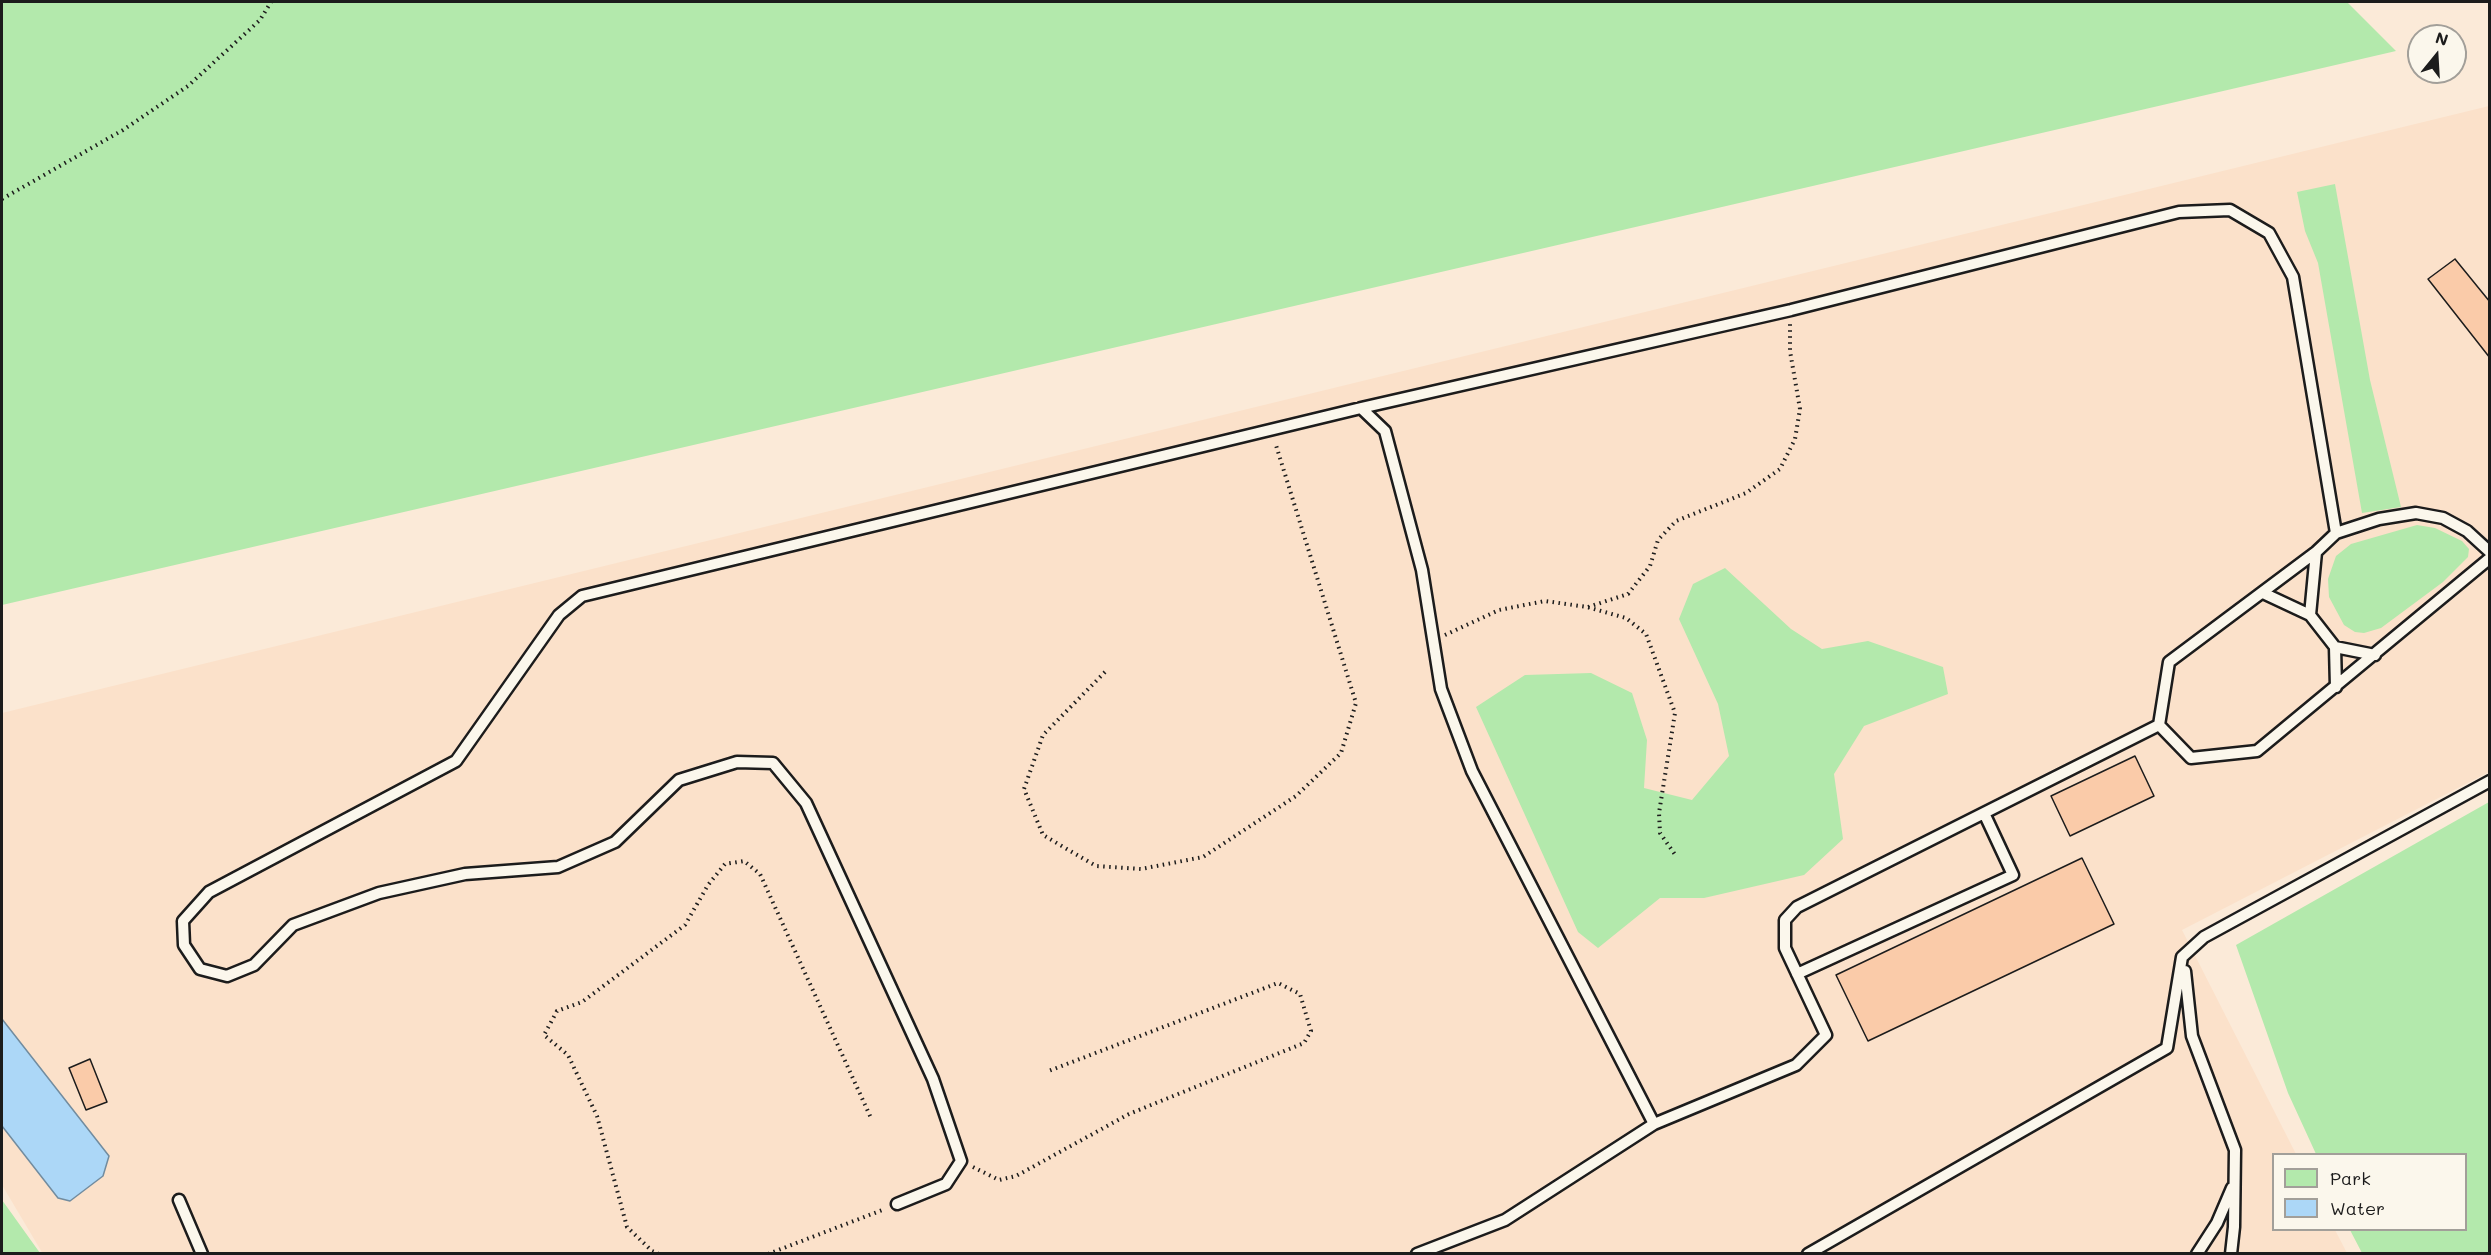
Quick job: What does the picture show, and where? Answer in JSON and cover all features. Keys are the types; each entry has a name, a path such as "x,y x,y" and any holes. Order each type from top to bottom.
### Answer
{"lane":[{"path":"897,1204 946,1184 961,1161 933,1079 806,802 773,763 737,762 679,780 615,842 558,867 465,874 379,893 293,925 254,965 227,976 200,969 184,945 183,921 208,892 456,761 559,615 582,596 1361,408 1791,310 2179,212 2230,210 2269,233 2293,277 2336,532"},
{"path":"1361,408 1385,430 1422,570 1441,689 1472,771 1654,1124"},
{"path":"2159,725 2169,663 2316,552 2336,532 2379,519 2416,513 2443,518 2467,531 2490,552"},
{"path":"2310,615 2316,552"},
{"path":"2159,725 2191,758 2257,751 2375,656 2490,558"},
{"path":"2263,593 2310,615 2335,647 2336,687"},
{"path":"2335,647 2375,656"},
{"path":"1417,1254 1505,1220 1654,1124 1796,1065 1826,1035 1785,948 1785,920 1797,907 2159,725"},
{"path":"1808,1254 2167,1048 2184,956 2204,937 2490,782"},
{"path":"1797,974 2013,875 1984,813"},
{"path":"2184,956 2192,1036 2235,1150 2231,1254"},
{"path":"2197,1254 2217,1223 2235,1182"},
{"path":"179,1200 202,1254"}],"path":[{"path":"2,199 123,130 188,86 260,20 271,2"},
{"path":"1587,607 1628,594 1650,566 1658,540 1676,521 1746,493 1780,470 1795,439 1800,409 1790,351 1791,310"},
{"path":"1105,672 1043,735 1024,789 1043,835 1096,866 1141,868 1203,857 1296,796 1341,753 1356,703 1271,430"},
{"path":"1433,641 1499,610 1545,602 1587,607 1626,618 1646,634 1675,713 1659,813 1660,833 1676,856"},
{"path":"659,1254 652,1251 627,1227 597,1116 568,1055 544,1035 557,1011 582,1002 685,925 708,885 725,864 744,861 760,874 871,1118"},
{"path":"961,1161 999,1180 1017,1176 1129,1114 1304,1043 1311,1031 1299,994 1278,983 1046,1072"},
{"path":"768,1254 897,1204"}],"shaded area":[{"path":"2489,106 2489,772 2182,930 2295,1153 2272,1153 2272,1231 2336,1231 2347,1253 43,1254 2,1185 2,713"}],"green space":[{"path":"2,2 2347,2 2396,51 2,605"},
{"path":"2335,184 2370,380 2401,507 2362,513 2318,263 2305,231 2297,192"},
{"path":"2417,525 2435,528 2462,541 2469,549 2468,557 2443,582 2381,628 2364,633 2355,632 2344,625 2329,597 2328,579 2336,556 2351,544"},
{"path":"1725,568 1791,629 1822,649 1868,641 1943,667 1948,694 1864,726 1834,774 1843,839 1804,875 1704,898 1660,898 1598,948 1578,932 1476,707 1525,675 1591,673 1632,693 1647,740 1644,788 1692,800 1729,756 1718,704 1679,619 1693,584"},
{"path":"2489,802 2489,1253 2362,1253 2351,1231 2467,1231 2467,1153 2316,1153 2288,1093 2236,945"},
{"path":"2,1200 40,1253 2,1253"}],"water":[{"path":"2,1019 109,1156 103,1176 70,1201 58,1198 2,1126"}],"building":[{"path":"2455,259 2490,302 2490,358 2428,279"},
{"path":"2135,756 2154,796 2070,836 2051,796"},
{"path":"2082,858 2114,924 1868,1041 1836,975"},
{"path":"90,1059 107,1102 86,1110 69,1068"}]}
